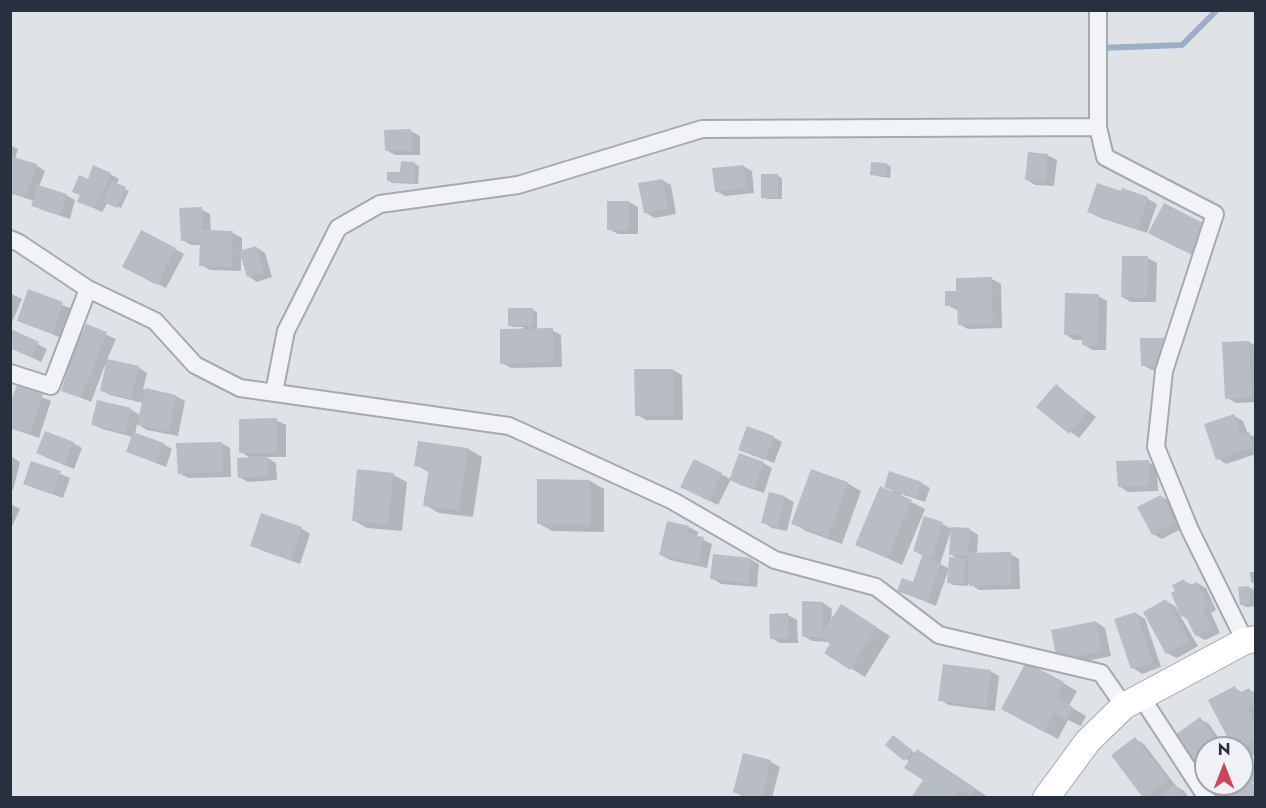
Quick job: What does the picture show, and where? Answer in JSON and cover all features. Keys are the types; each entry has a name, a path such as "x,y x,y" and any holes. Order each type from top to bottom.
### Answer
{"main road":[{"path":"1046,798 1088,741 1132,700 1250,640"}],"street":[{"path":"1098,10 1098,127 1105,157 1215,214 1164,371 1156,447 1191,530 1250,640"},
{"path":"274,392 286,331 338,228 380,204 518,185 702,129 1098,127"},
{"path":"10,239 88,289 155,321 195,365 240,388 509,426 673,501 776,560 876,587 939,635 1101,673 1132,700 1206,798"},
{"path":"10,373 51,386 88,289"}],"building":[{"path":"411,129 412,150 385,151 384,130"},
{"path":"1028,152 1048,154 1045,182 1025,180"},
{"path":"10,156 37,164 26,197 10,192"},
{"path":"401,161 415,162 414,183 387,181 387,172 400,172"},
{"path":"871,162 887,163 886,176 870,175"},
{"path":"93,165 111,173 98,203 96,202 93,208 77,202 80,195 72,192 79,175 88,179"},
{"path":"744,165 746,188 715,192 712,168"},
{"path":"761,174 778,174 778,198 761,198"},
{"path":"662,179 668,209 644,213 638,183"},
{"path":"112,181 126,187 117,208 103,202"},
{"path":"1097,183 1148,197 1138,229 1087,212"},
{"path":"38,185 67,194 60,215 31,206"},
{"path":"607,201 629,201 629,230 607,230"},
{"path":"1164,203 1205,224 1190,254 1148,233"},
{"path":"202,207 202,230 233,231 232,267 199,266 200,240 181,241 179,208"},
{"path":"141,230 176,248 157,285 122,267"},
{"path":"256,246 264,272 247,277 239,251"},
{"path":"1122,256 1148,256 1147,298 1121,297"},
{"path":"992,277 993,324 958,325 957,306 945,306 945,291 956,291 956,278"},
{"path":"28,289 63,302 52,334 17,321"},
{"path":"1065,293 1099,294 1097,346 1082,345 1082,335 1064,335"},
{"path":"508,308 533,308 533,326 508,326"},
{"path":"86,324 107,332 81,398 61,391 67,372 64,371 78,332 82,334"},
{"path":"553,328 553,362 500,364 500,329"},
{"path":"11,329 39,342 32,358 10,348"},
{"path":"1140,338 1164,338 1164,366 1141,366"},
{"path":"1249,341 1252,397 1225,399 1222,342"},
{"path":"107,359 139,366 131,398 100,391"},
{"path":"634,369 673,369 674,415 635,416"},
{"path":"1056,384 1088,411 1069,434 1036,407"},
{"path":"17,385 43,394 30,434 10,427 10,404"},
{"path":"145,388 176,395 169,432 137,425"},
{"path":"97,400 131,408 125,433 91,425"},
{"path":"1234,414 1241,435 1249,432 1254,447 1216,460 1204,424"},
{"path":"277,418 277,453 239,453 239,419"},
{"path":"747,426 774,436 765,460 738,450"},
{"path":"45,431 74,442 64,465 36,453"},
{"path":"133,432 164,443 156,463 126,452"},
{"path":"418,441 468,448 459,510 423,506 429,468 414,466"},
{"path":"222,442 223,472 178,474 176,443"},
{"path":"739,453 764,462 754,489 729,480"},
{"path":"267,456 269,476 238,478 237,458"},
{"path":"694,459 722,473 709,501 680,487"},
{"path":"1149,460 1149,486 1118,487 1116,461"},
{"path":"31,461 61,471 53,494 23,484"},
{"path":"357,469 394,473 388,524 352,521"},
{"path":"811,469 848,482 828,537 791,524"},
{"path":"889,471 922,482 916,498 884,487"},
{"path":"537,479 590,480 590,525 537,524"},
{"path":"880,486 912,500 887,558 855,545"},
{"path":"769,492 785,496 778,527 761,523"},
{"path":"1161,495 1175,523 1152,535 1137,507"},
{"path":"261,513 302,527 291,560 250,546"},
{"path":"924,516 943,522 932,557 913,551"},
{"path":"667,521 689,526 688,534 704,537 698,564 659,555"},
{"path":"951,527 970,528 968,553 1011,552 1011,585 969,586 968,556 949,555"},
{"path":"713,554 751,558 749,583 710,579"},
{"path":"922,556 941,563 927,602 897,591 902,578 913,582"},
{"path":"949,557 965,558 964,584 947,583"},
{"path":"1184,579 1187,586 1197,582 1208,605 1203,608 1212,628 1195,636 1185,615 1181,617 1171,593 1175,591 1172,585"},
{"path":"1249,586 1251,604 1240,605 1238,587"},
{"path":"1166,599 1189,641 1166,654 1143,612"},
{"path":"802,601 823,602 822,633 841,604 877,627 850,670 824,653 830,644 820,637 802,637"},
{"path":"1136,612 1153,662 1131,669 1114,619"},
{"path":"788,613 789,638 770,639 769,614"},
{"path":"1096,621 1102,651 1057,661 1051,630"},
{"path":"1026,662 1064,682 1056,697 1073,707 1066,719 1054,713 1044,732 1001,709"},
{"path":"943,664 991,670 986,707 938,701"},
{"path":"1235,686 1239,693 1249,688 1256,700 1256,704 1247,708 1256,725 1256,739 1254,740 1254,736 1227,736 1208,700"},
{"path":"1200,717 1213,736 1194,736 1194,762 1175,735"},
{"path":"893,735 913,751 904,761 885,745"},
{"path":"1135,737 1168,780 1145,798 1111,755"},
{"path":"917,749 975,788 970,796 959,790 954,798 912,796 923,780 904,768"},
{"path":"743,753 771,760 762,798 752,798 733,792"},
{"path":"1256,766 1256,786 1254,784 1254,767"},
{"path":"1175,784 1186,798 1157,798"},
{"path":"1254,785 1256,788 1256,798 1214,798 1213,796 1254,796"}],"waterway":[{"path":"1099,48 1182,45 1217,10"}]}
